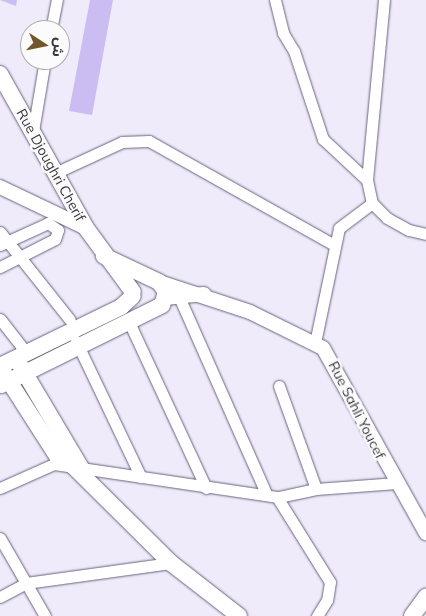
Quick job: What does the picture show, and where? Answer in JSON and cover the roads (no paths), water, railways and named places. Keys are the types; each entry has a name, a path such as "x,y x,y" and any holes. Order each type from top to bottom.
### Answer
{"main road":[{"name":"Rue Djoughri Cherif","path":"0,74 86,228 104,256 133,294 139,308 151,311"},
{"path":"4,383 25,373 73,333 129,322 173,298 154,280 104,256"},
{"path":"154,280 139,282 133,294 121,307 73,333 20,353 0,366 4,383 48,445 81,472 172,563 239,616"},
{"path":"20,353 25,373 81,472"},
{"path":"412,616 426,597"}],"street":[{"path":"52,20 57,0"},
{"path":"275,0 283,33 294,51 323,139 366,180"},
{"path":"384,0 366,180 372,203 392,222 426,234"},
{"path":"33,132 43,70"},
{"path":"55,173 122,142 149,141 334,245"},
{"path":"0,187 86,228"},
{"path":"315,343 334,245 342,222 372,203"},
{"path":"0,267 20,255 55,239 57,227 40,225 2,239 20,255 73,333 140,478"},
{"name":"Rue Sahli Youcef","path":"154,280 205,294 315,343 328,353 397,483 426,532"},
{"path":"205,294 173,298 272,496 330,582 327,600 317,616"},
{"path":"0,319 20,353"},
{"path":"129,322 206,488"},
{"path":"279,386 316,490"},
{"path":"0,488 45,466 272,496 397,483"},
{"path":"0,538 45,616"},
{"path":"0,597 26,583 172,563"}]}
